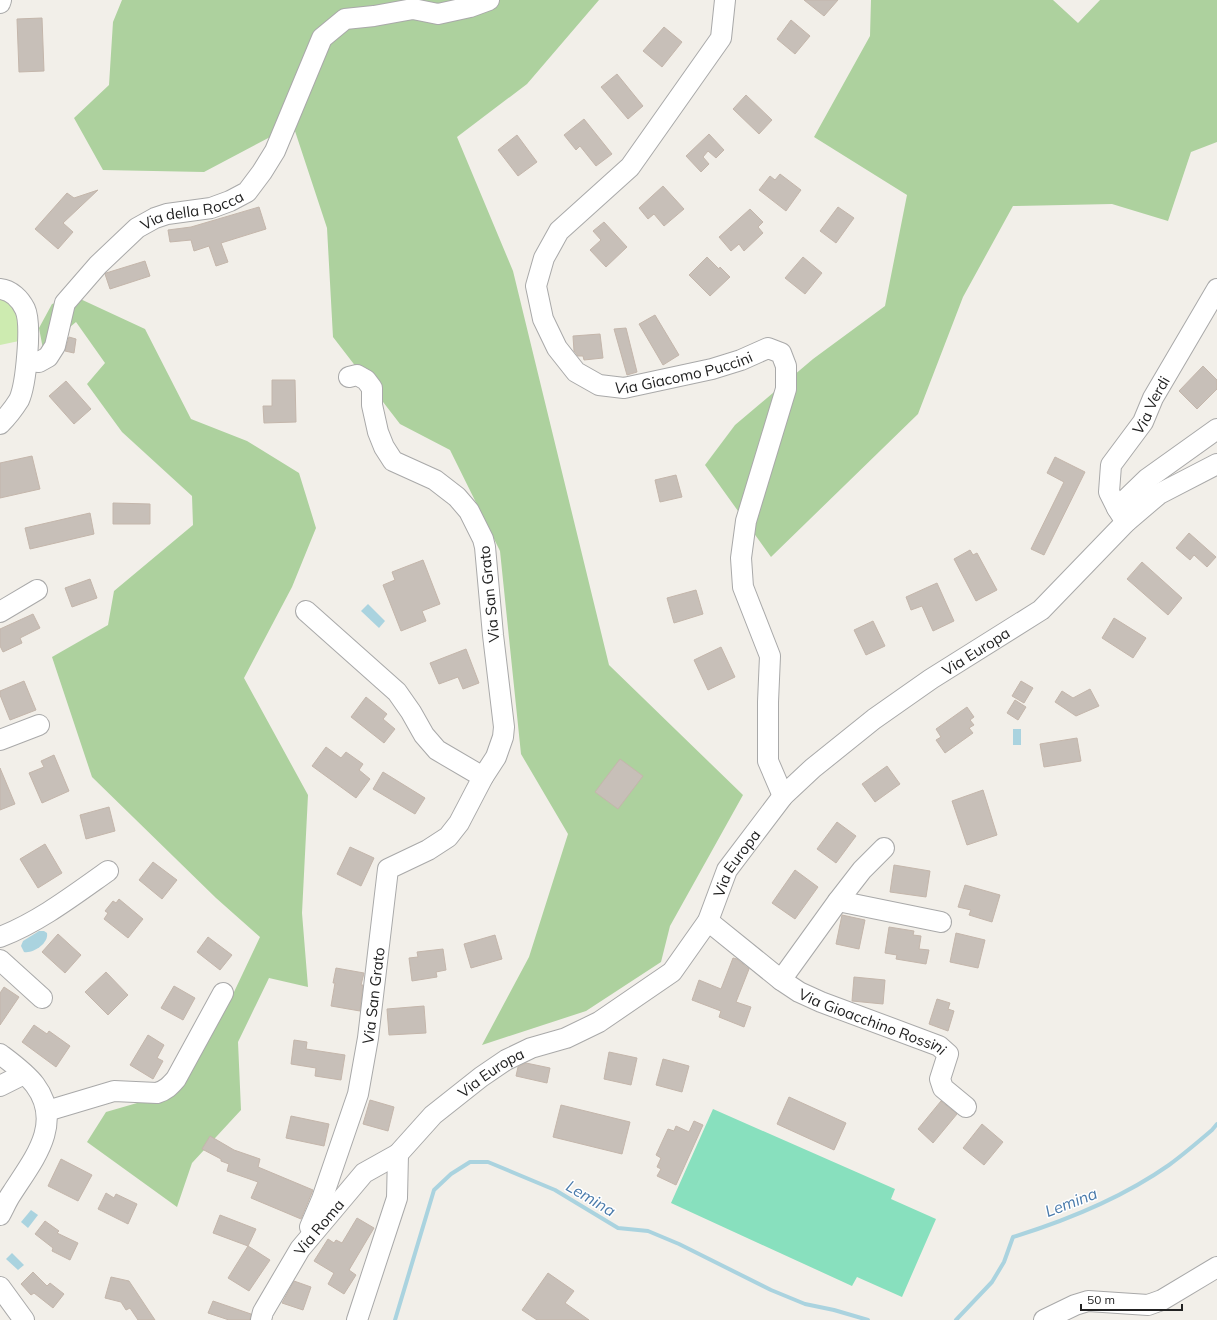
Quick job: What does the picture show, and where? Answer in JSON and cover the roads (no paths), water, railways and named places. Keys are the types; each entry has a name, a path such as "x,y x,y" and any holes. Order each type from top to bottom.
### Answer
{"street":[{"path":"374,16 381,5 391,0"},
{"path":"374,16 413,9 438,14 470,7 489,0"},
{"name":"Via Giacomo Puccini","path":"725,0 721,38 630,167 559,231 544,258 536,286 543,319 557,348 576,372 599,385 624,388 712,369 741,360 768,348 781,353 786,366 786,389 746,521 741,558 743,587 770,656 768,760 783,796"},
{"name":"Via della Rocca","path":"27,361 39,362 48,357 55,346 65,303 98,265 137,228 155,218 168,214 211,208 247,192 276,151 322,38 345,19 374,16"},
{"path":"0,289 6,289 13,293 26,309 27,318 27,361 22,389 19,400 0,424"},
{"name":"Via Verdi","path":"1122,515 1109,492 1111,465 1143,422 1153,398 1217,289"},
{"name":"Via San Grato","path":"300,1249 322,1199 358,1094 368,1038 388,869 428,850 448,837 459,823 483,777 496,757 503,737 504,727 483,539 469,511 457,496 435,480 394,461 384,447 378,432 372,405 372,388 366,380 357,375 349,377"},
{"path":"1122,515 1147,479 1217,429"},
{"name":"Via Europa","path":"398,1154 433,1115 481,1077 506,1060 531,1048 566,1038 600,1022 672,972 708,921 727,870 783,796 813,768 874,719 931,679 1041,610 1122,515 1217,464"},
{"path":"0,612 37,590"},
{"path":"306,611 397,692 411,712 424,736 437,750 483,777"},
{"path":"0,740 39,725"},
{"name":"Via Gioacchino Rossini","path":"781,980 862,870 884,848"},
{"path":"0,937 56,908 108,871"},
{"path":"838,901 942,922"},
{"name":"Via Gioacchino Rossini","path":"708,921 798,992 939,1046 948,1054 940,1079 943,1088 966,1107"},
{"path":"0,960 42,998"},
{"path":"47,1111 114,1091 157,1092 170,1086 176,1079 223,993"},
{"path":"0,1054 34,1084 40,1093 47,1111 46,1129 43,1141 34,1160 10,1195 0,1215"},
{"path":"0,1086 24,1074"},
{"path":"357,1320 397,1198 398,1154"},
{"name":"Via Roma","path":"261,1320 263,1312 300,1249 364,1173 398,1154"},
{"path":"1044,1320 1075,1305 1088,1301 1148,1305 1162,1300 1217,1267"},
{"path":"0,1287 24,1320"}],"water":[{"path":"368,604 385,621 379,628 361,611"},
{"path":"1013,729 1021,729 1021,745 1013,745"},
{"path":"39,931 44,931 47,933 46,940 36,950 24,952 21,946 23,941"},
{"path":"31,1210 38,1215 28,1228 21,1222"},
{"path":"12,1253 24,1265 18,1270 6,1259"}],"waterway":[{"name":"Lemina","path":"956,1320 992,1282 1004,1262 1013,1237 1094,1207 1133,1188 1175,1161 1217,1124"},
{"name":"Lemina","path":"395,1320 434,1190 451,1174 470,1162 488,1162 555,1190 618,1228 648,1231 679,1244 771,1290 805,1304 834,1310 868,1320"}]}
